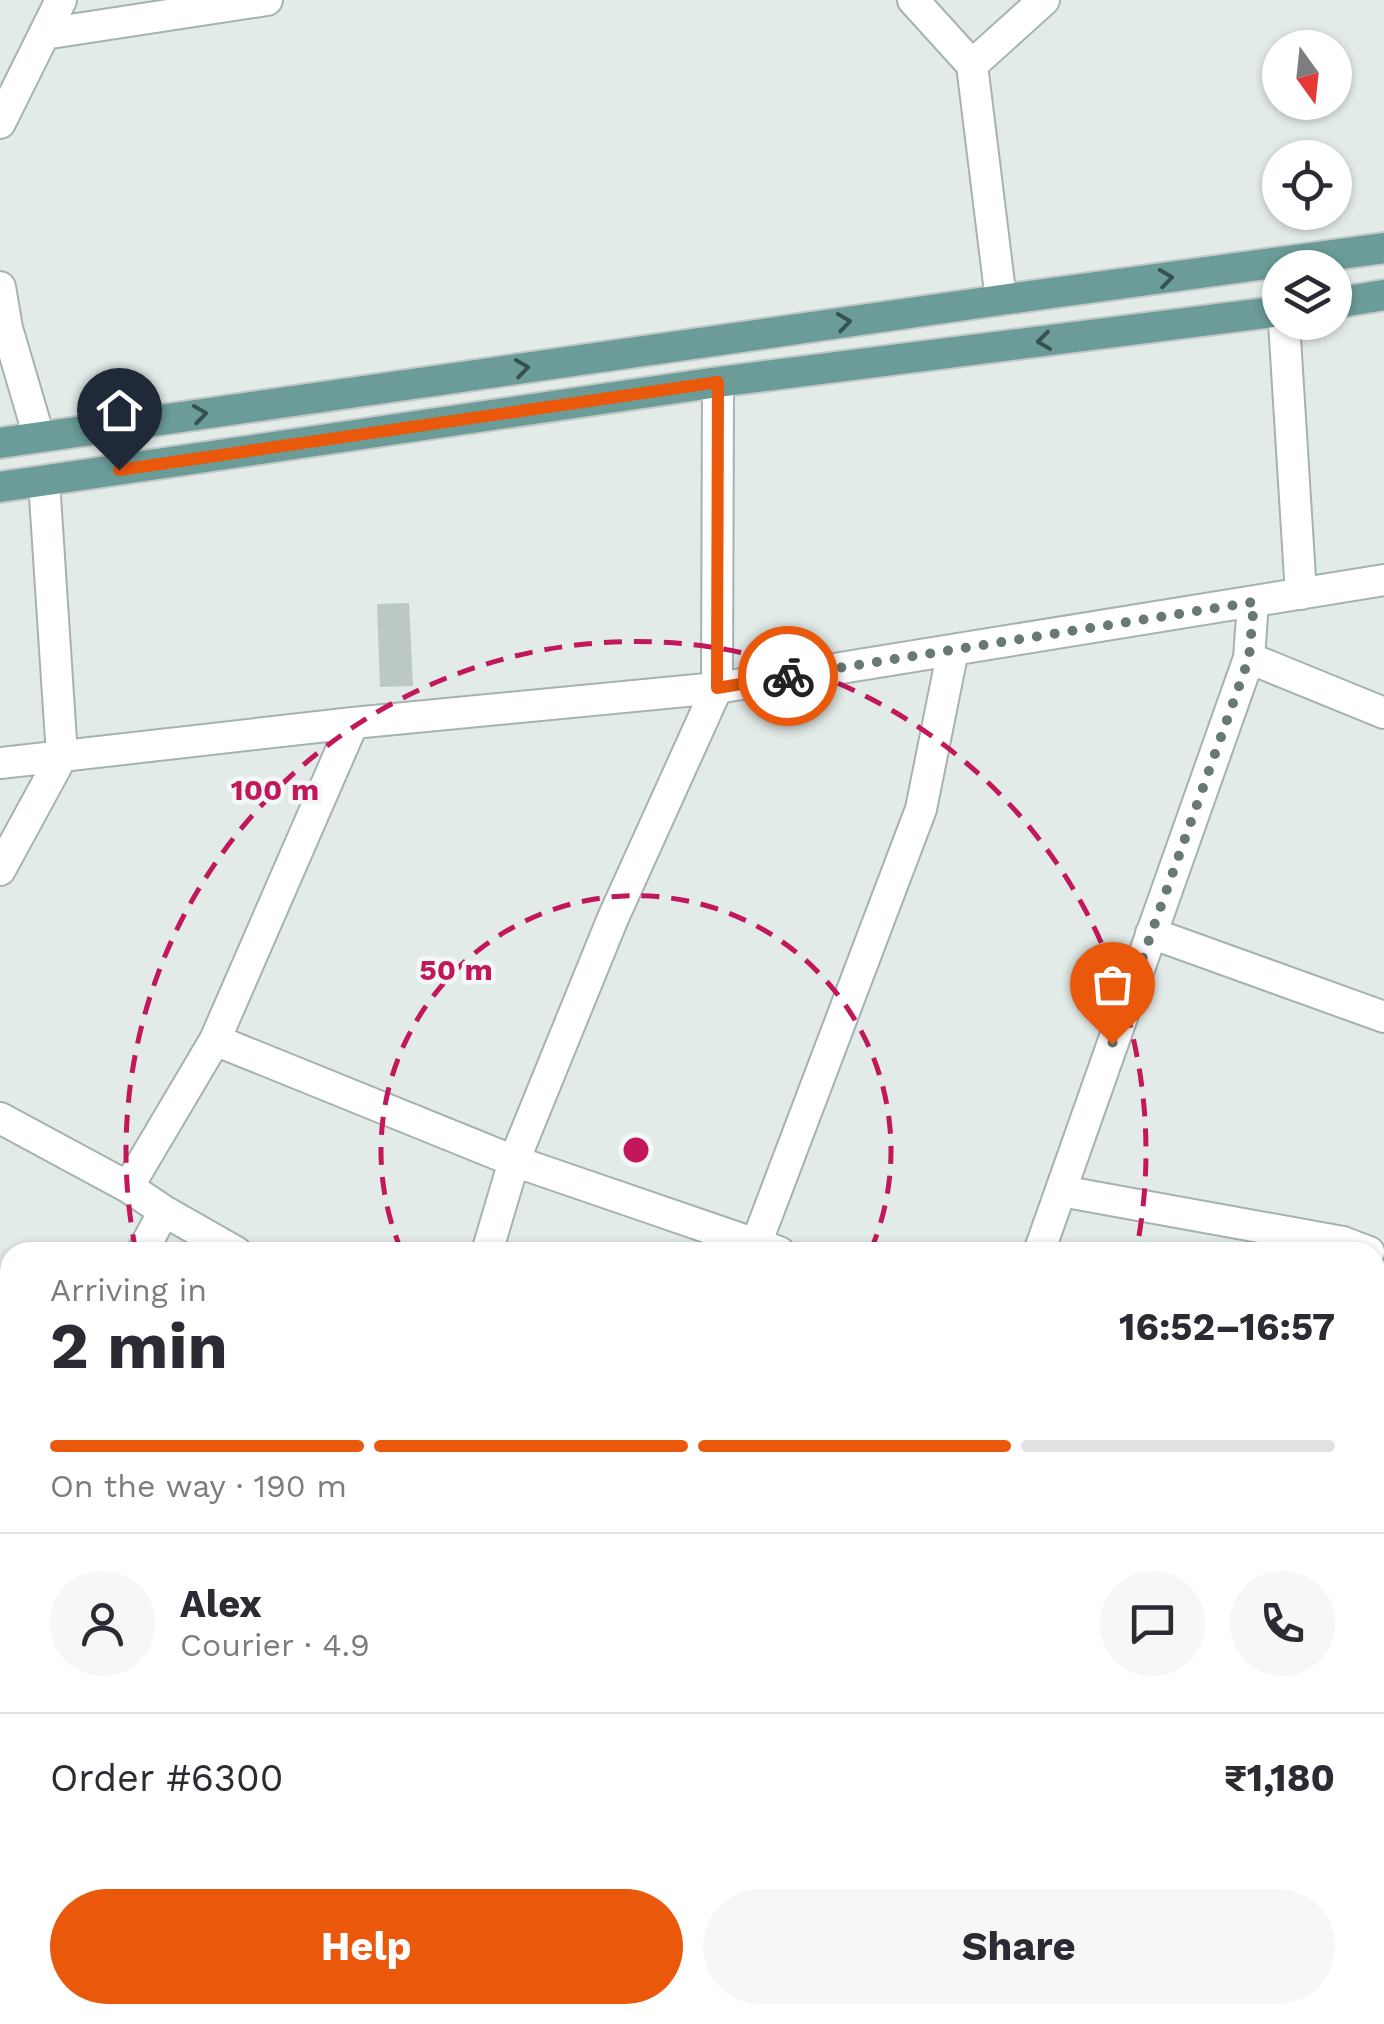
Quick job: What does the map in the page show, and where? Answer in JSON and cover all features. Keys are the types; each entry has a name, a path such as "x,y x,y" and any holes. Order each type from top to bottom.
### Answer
{"main road":[{"path":"0,444 1384,248"},
{"path":"1352,300 1384,295"},
{"path":"0,487 718,382 1262,313"}],"street":[{"path":"0,123 61,0"},
{"path":"44,34 267,0"},
{"path":"912,0 972,65 1002,300"},
{"path":"972,65 1044,0"},
{"path":"0,286 39,438"},
{"path":"1285,340 1301,594"},
{"path":"491,1242 514,1161 613,918 717,688 718,382"},
{"path":"0,870 62,756 44,481"},
{"path":"0,763 353,723 717,688 1384,580"},
{"path":"1043,1242 1249,658 1254,602"},
{"path":"766,1242 921,808 953,650"},
{"path":"1249,658 1384,714"},
{"path":"128,1187 216,1040 353,723"},
{"path":"1151,934 1384,1017"},
{"path":"216,1040 514,1161 741,1242"},
{"path":"0,1118 128,1187 218,1242"},
{"path":"1061,1191 1316,1242"},
{"path":"147,1242 164,1211"}],"building":[{"path":"409,603 413,686 380,687 377,604"}],"way so far":[{"path":"788,676 1254,602 1249,658 1112,1044"}],"route":[{"path":"119,470 718,382 717,688 788,676"}]}
